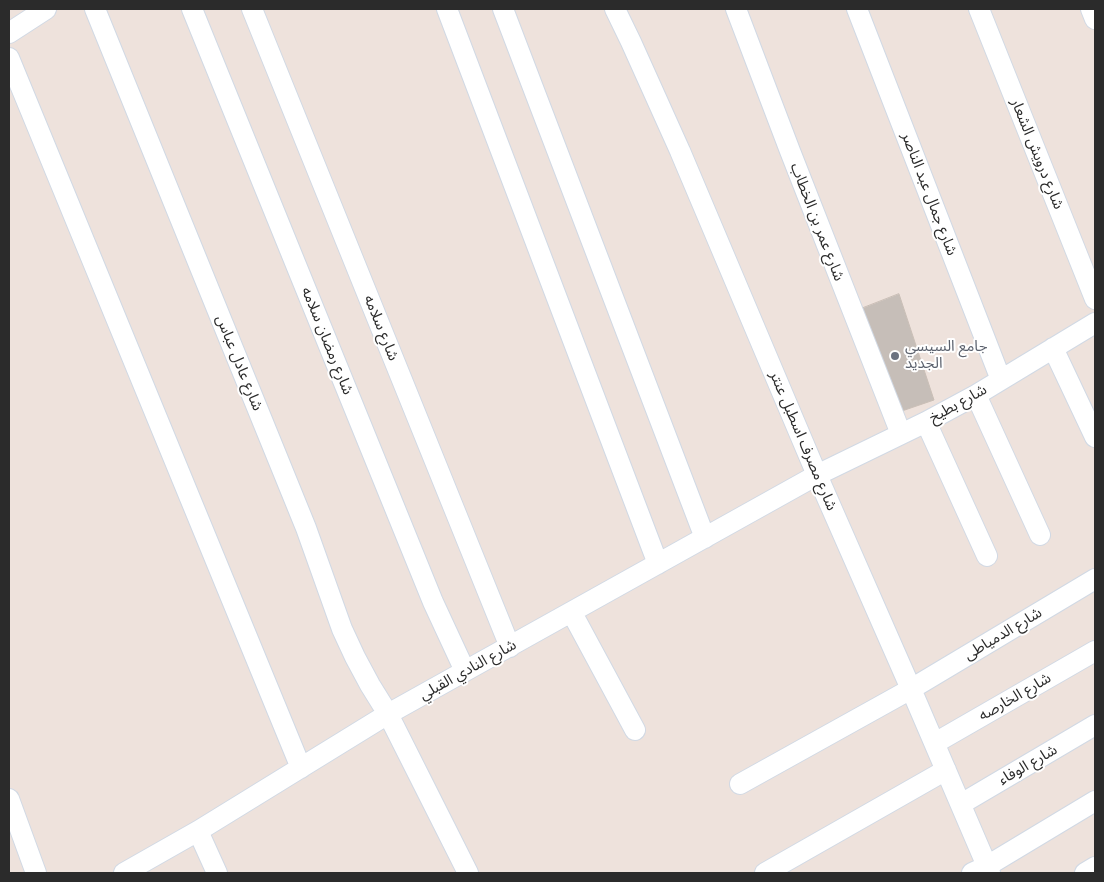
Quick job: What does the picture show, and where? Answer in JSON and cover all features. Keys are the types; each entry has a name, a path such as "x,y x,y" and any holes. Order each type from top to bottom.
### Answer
{"street":[{"path":"9,33 46,9"},
{"name":"شارع عادل عباس","path":"95,9 306,528 342,629 362,671 388,714 468,873"},
{"name":"شارع رمضان سلامه","path":"192,9 433,602 465,672"},
{"name":"شارع سلامه","path":"252,9 510,646"},
{"path":"446,9 658,564"},
{"path":"503,9 706,538"},
{"name":"شارع مصرف اسطبل عنتر","path":"615,9 680,151 816,475 961,804 983,871"},
{"name":"شارع عمر بن الخطاب","path":"736,9 901,434"},
{"name":"شارع جمال عبد الناصر","path":"857,9 1001,380"},
{"name":"شارع درويش الشعار","path":"979,9 1095,300"},
{"path":"1091,9 1095,19"},
{"path":"9,58 301,768"},
{"name":"شارع بطيخ","path":"816,475 926,422 976,395 1095,323"},
{"path":"1053,348 1095,437"},
{"path":"976,395 1040,535"},
{"path":"926,422 987,556"},
{"name":"شارع النادي القبلي","path":"124,873 198,831 388,714 816,475"},
{"name":"شارع الدمياطى","path":"740,784 911,689 1095,579"},
{"path":"572,612 636,730"},
{"name":"شارع الخارصه","path":"935,744 1095,651"},
{"name":"شارع الوفاء","path":"961,804 1095,725"},
{"path":"765,873 946,770"},
{"path":"9,799 36,873"},
{"path":"983,871 1095,802"},
{"path":"198,831 217,873"},
{"path":"1085,873 1095,867"}],"building":[{"name":"جامع السيسي الجديد","path":"899,294 934,400 893,414 853,312"}],"place":[{"name":"جامع السيسي الجديد","path":"895,356"}]}
